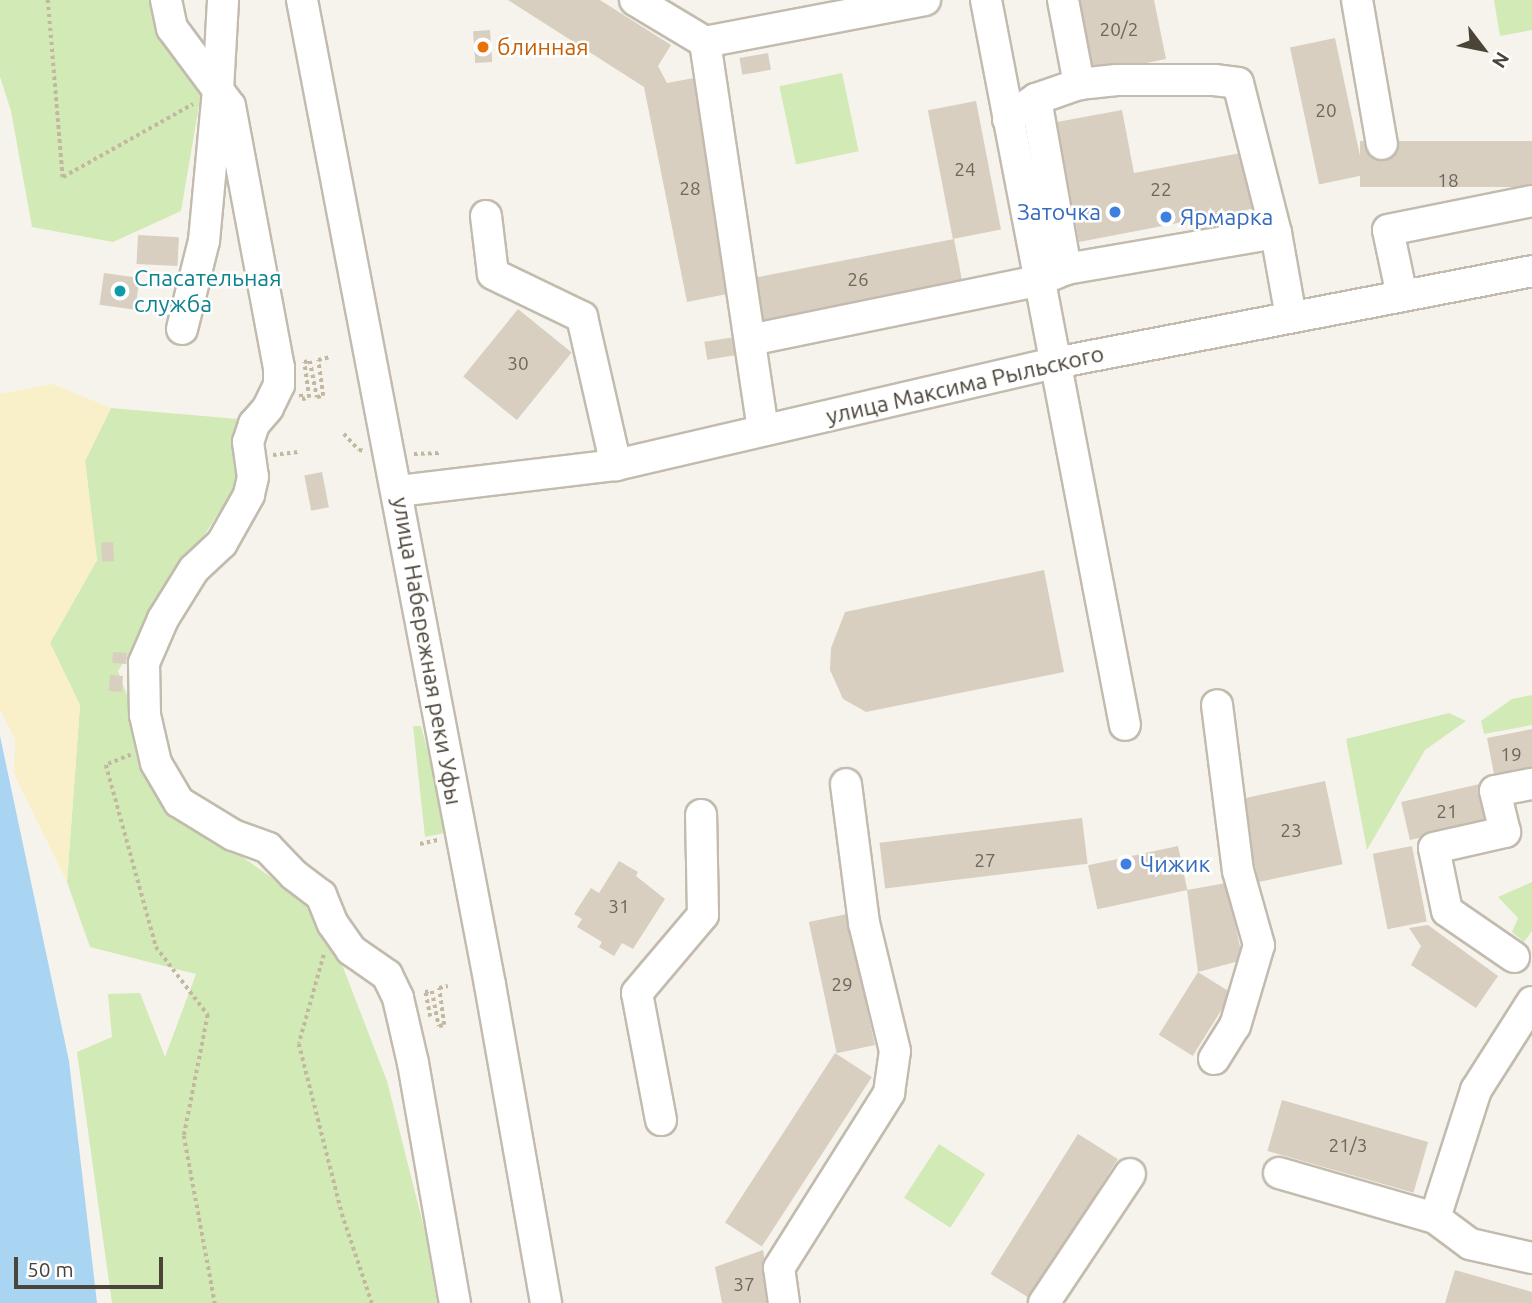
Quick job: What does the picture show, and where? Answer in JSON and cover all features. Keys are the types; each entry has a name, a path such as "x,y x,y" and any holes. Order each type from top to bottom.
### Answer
{"street":[{"path":"166,0 172,29 229,106 279,367 279,385 268,408 254,424 248,442 253,477 249,495 222,542 194,569 163,619 144,663 145,715 152,747 156,764 179,802 233,835 268,848 294,875 321,895 333,924 351,950 387,975 398,998 423,1117 455,1303"},
{"path":"182,328 204,240 218,90 223,0"},
{"name":"улица Набережная реки Уфы","path":"302,0 375,386 398,491 546,1303"},
{"path":"635,0 705,42 925,0"},
{"path":"986,0 1125,725"},
{"path":"1063,0 1079,84"},
{"path":"1357,0 1382,144"},
{"path":"705,42 763,430"},
{"path":"1008,119 1036,99 1079,84 1130,80 1214,80 1238,83 1276,233 1291,317"},
{"path":"1036,99 1066,269"},
{"path":"1402,296 1388,230 1532,201"},
{"path":"486,216 493,274 582,317 616,465"},
{"path":"750,340 1038,281 1066,269 1276,233"},
{"name":"улица Максима Рыльского","path":"398,491 616,465 1055,363 1532,271"},
{"path":"1214,1059 1235,1026 1259,945 1238,872 1217,705"},
{"path":"783,1303 779,1268 888,1093 895,1051 864,923 846,784"},
{"path":"1514,957 1447,911 1434,848 1505,832 1495,791 1532,785"},
{"path":"662,1120 638,993 703,915 701,815"},
{"path":"1435,1218 1476,1090 1532,1002"},
{"path":"1279,1173 1435,1218 1471,1244 1532,1258"},
{"path":"1044,1303 1130,1174"}],"path":[{"path":"48,0 62,177 218,90"},
{"path":"300,387 302,399 309,398 304,362 310,361 317,397 323,396 318,360 330,357"},
{"path":"271,455 298,452"},
{"path":"152,747 106,765 156,947 208,1015 184,1136 215,1303"},
{"path":"333,924 299,1044 342,1214 372,1303"},
{"path":"432,1027 425,992 432,991 439,1026 444,1025 439,988 448,986"}],"green space":[{"path":"0,0 172,0 202,88 181,211 113,242 32,227 11,111 0,77"},
{"path":"1494,0 1532,0 1532,30 1500,36"},
{"path":"842,73 859,151 796,165 779,86"},
{"path":"111,408 238,419 240,479 118,671 167,804 322,913 387,1081 425,1232 437,1303 112,1303 77,1052 112,1037 108,994 140,993 165,1057 196,974 90,947 67,882 80,705 50,643 97,560 85,461"},
{"path":"1532,695 1532,725 1484,734 1481,721 1512,699"},
{"path":"1449,713 1466,721 1425,750 1367,850 1346,739"},
{"path":"413,726 421,726 449,832 425,837"},
{"path":"1532,882 1532,931 1524,942 1512,932 1518,918 1498,897"},
{"path":"939,1144 985,1174 950,1228 904,1198"}],"sand":[{"path":"52,384 111,408 85,461 97,560 50,643 80,705 67,882 14,774 15,739 0,710 0,394"}],"water":[{"path":"0,736 69,1061 97,1303 0,1303"}],"building":[{"path":"508,0 600,0 671,45 658,66 667,83 694,78 737,292 687,302 644,87"},
{"path":"1072,0 1154,0 1166,59 1087,75"},
{"name":"блинная","path":"490,30 492,62 475,63 473,31"},
{"path":"1335,38 1364,175 1319,185 1290,48"},
{"path":"768,53 771,70 742,75 739,58"},
{"path":"976,101 1001,230 953,239 928,110"},
{"path":"1122,110 1134,173 1246,152 1256,208 1079,242 1057,122"},
{"path":"1360,141 1532,141 1532,187 1360,187"},
{"name":"Спасательная служба","path":"138,235 179,237 177,266 136,264"},
{"path":"954,239 962,281 761,320 753,278"},
{"name":"Спасательная служба","path":"104,273 140,278 135,310 100,305"},
{"path":"518,309 572,352 517,420 463,377"},
{"path":"735,337 738,355 707,360 704,342"},
{"path":"322,472 329,507 311,511 304,475"},
{"path":"113,542 114,561 102,562 101,543"},
{"path":"1044,570 1064,672 866,712 843,699 830,670 831,648 845,612"},
{"path":"113,652 127,653 126,664 112,663"},
{"path":"110,675 123,676 122,692 109,691"},
{"path":"1532,729 1532,772 1495,779 1487,738"},
{"path":"1325,781 1343,864 1259,882 1241,799"},
{"path":"1484,783 1493,821 1410,840 1401,802"},
{"path":"1082,818 1088,864 885,889 880,843"},
{"path":"1178,846 1187,890 1097,909 1088,865"},
{"path":"1412,846 1427,922 1387,929 1373,854"},
{"path":"619,861 638,872 636,876 665,899 633,949 622,943 614,956 599,947 602,942 577,927 582,919 574,914 591,888 599,893"},
{"path":"1226,883 1243,960 1198,972 1187,890"},
{"path":"847,914 875,1045 837,1053 809,922"},
{"path":"1428,925 1498,976 1476,1008 1411,965 1421,946 1409,928"},
{"path":"1198,972 1232,993 1193,1056 1159,1035"},
{"path":"835,1053 872,1077 762,1246 725,1222"},
{"path":"1282,1100 1428,1142 1414,1193 1267,1151"},
{"path":"1078,1134 1118,1159 1030,1299 991,1274"},
{"path":"763,1250 771,1303 722,1303 715,1267"},
{"path":"1455,1270 1532,1292 1532,1303 1445,1303"}],"place":[{"name":"блинная","path":"483,47"},
{"name":"Заточка","path":"1115,212"},
{"name":"Ярмарка","path":"1166,217"},
{"name":"Спасательная служба","path":"120,291"},
{"name":"Чижик","path":"1126,864"}]}
